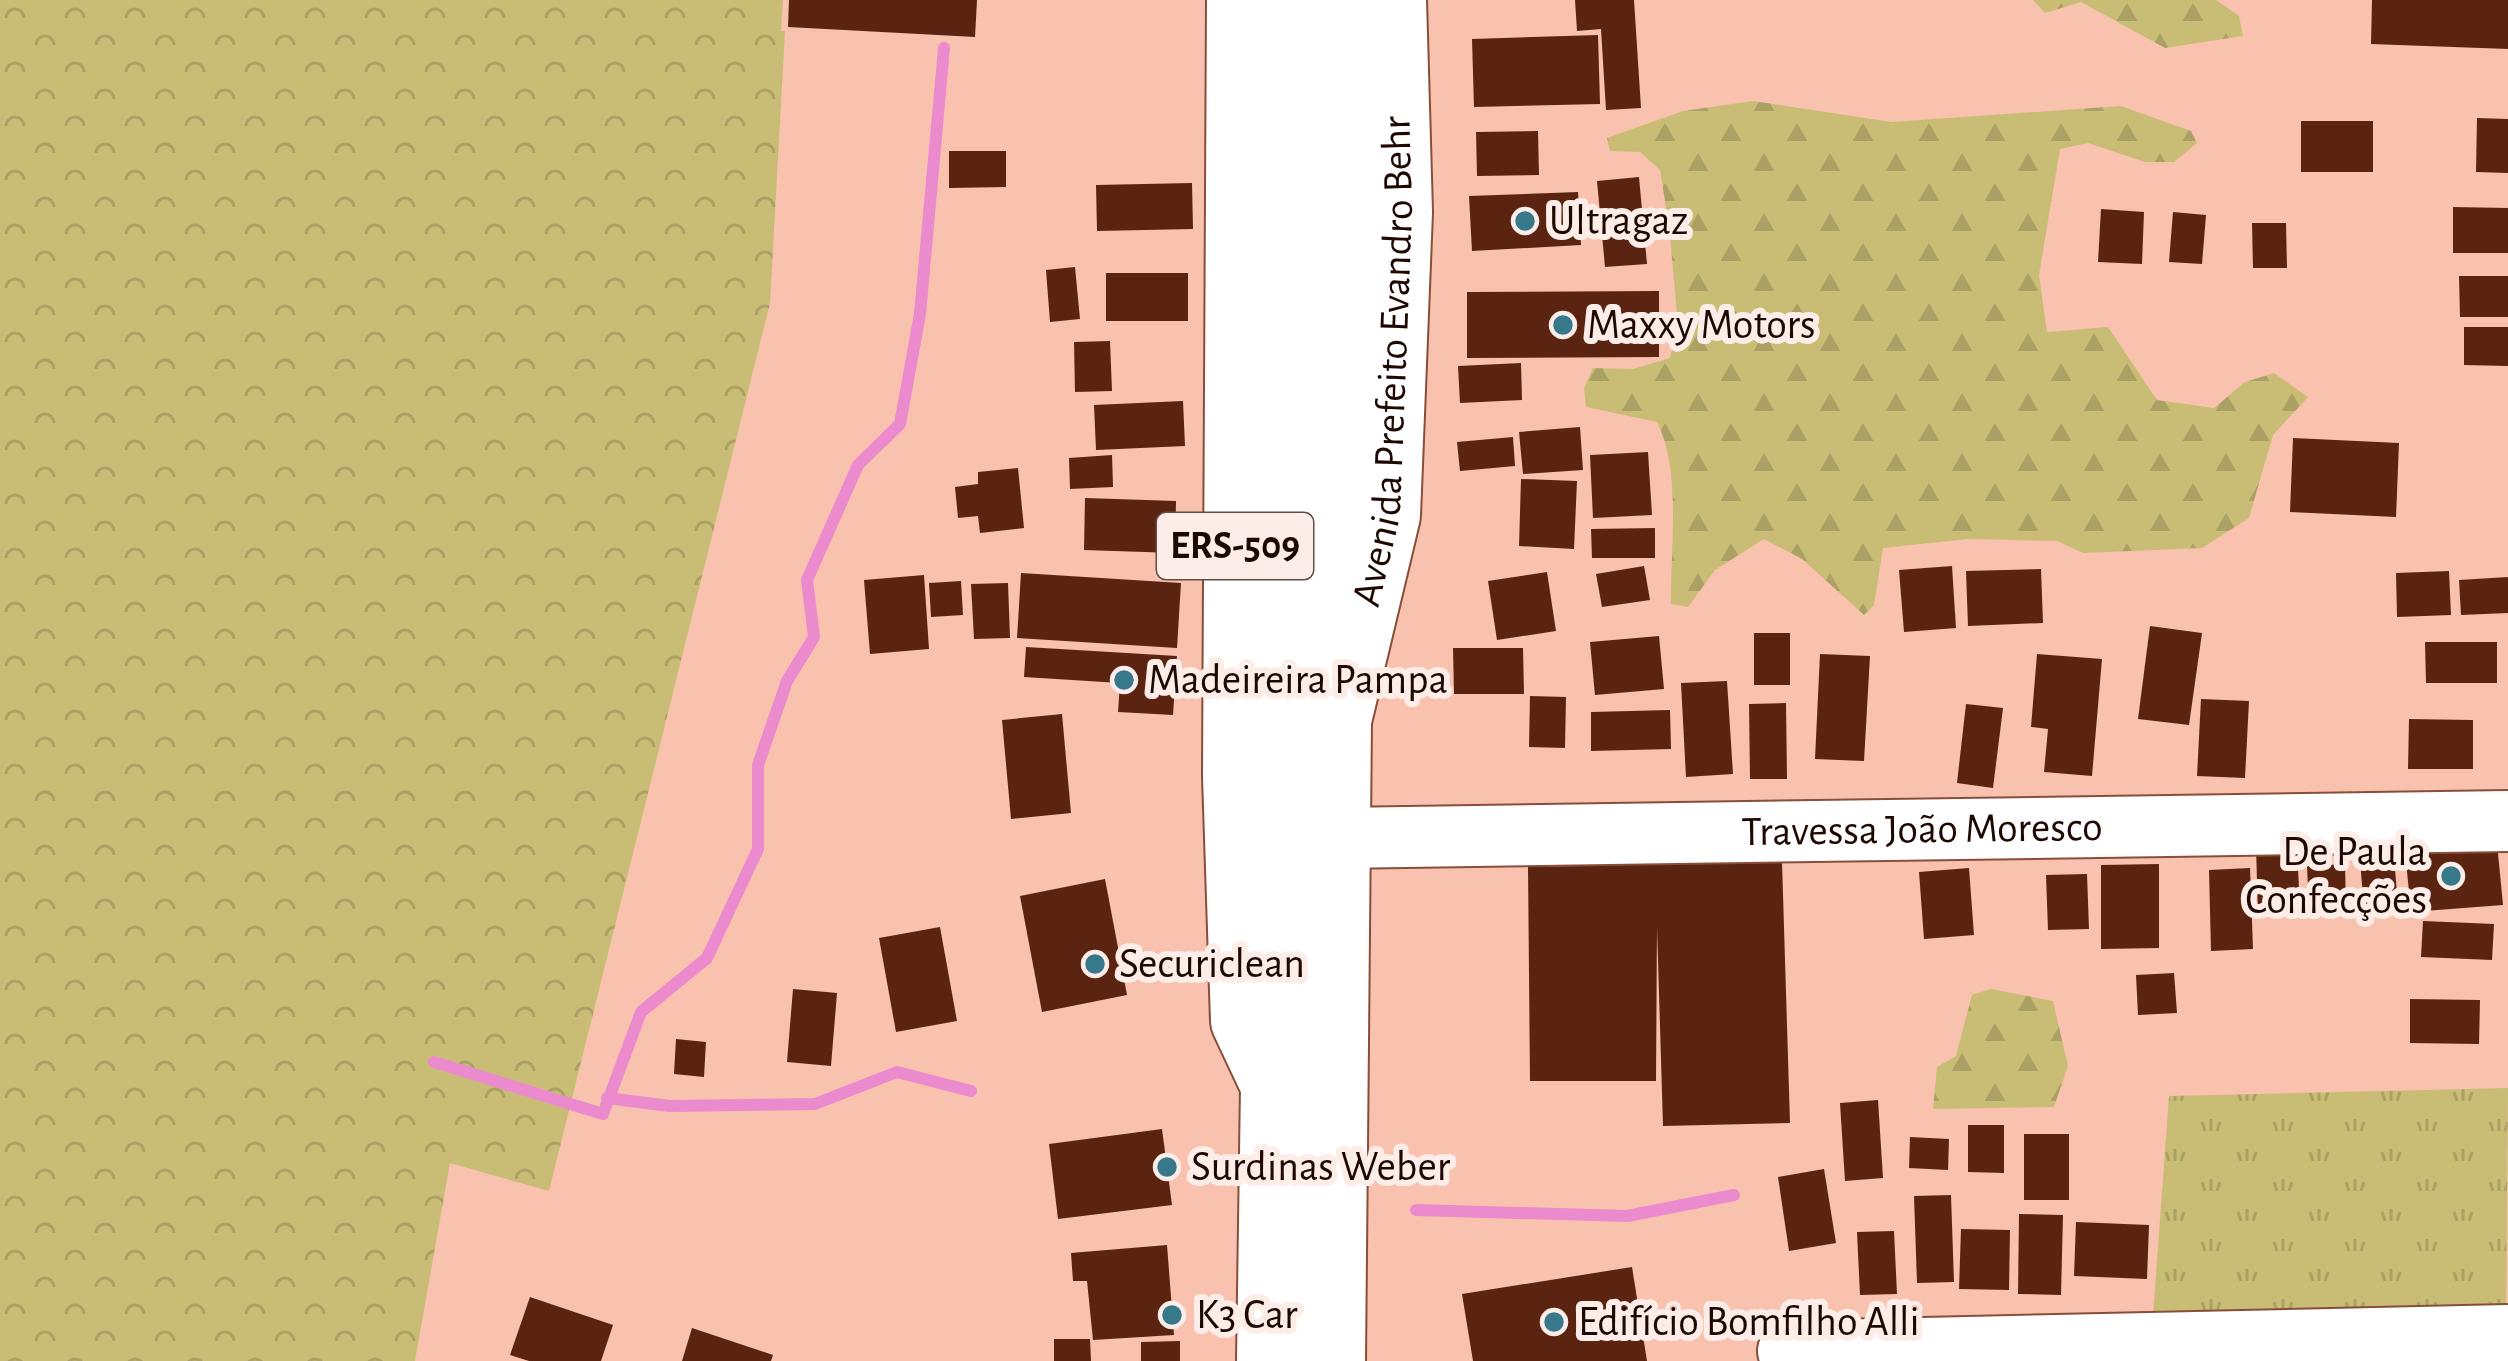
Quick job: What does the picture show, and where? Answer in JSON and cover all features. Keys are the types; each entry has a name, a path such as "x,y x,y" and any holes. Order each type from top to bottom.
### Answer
{"main road":[{"name":"Avenida Prefeito Evandro Behr","path":"1240,0 1237,798 1244,1021 1274,1084"},
{"name":"Avenida Prefeito Evandro Behr","path":"1270,1361 1284,0"},
{"name":"Avenida Prefeito Evandro Behr","path":"1332,1361 1347,0"},
{"name":"Avenida Prefeito Evandro Behr","path":"1338,720 1387,514 1400,212 1393,0"}],"street":[{"name":"Travessa João Moresco","path":"1337,838 2508,821"},
{"path":"1790,1356 2508,1335"}],"green space":[{"path":"0,0 783,0 770,303 549,1191 450,1163 415,1361 0,1361"},
{"path":"2033,0 2216,0 2239,16 2243,36 2165,48 2081,2 2045,13"},
{"path":"1753,101 1891,122 2121,106 2191,131 2197,143 2174,162 2145,162 2088,143 2060,149 2039,275 2047,332 2108,327 2157,400 2214,408 2245,382 2274,373 2308,397 2273,435 2249,518 2202,548 2083,553 2057,541 1968,539 1883,548 1874,605 1864,615 1802,559 1764,539 1715,570 1688,607 1671,604 1672,487 1657,422 1586,407 1584,388 1593,368 1633,369 1670,358 1678,325 1660,170 1640,152 1610,151 1607,138 1683,111"},
{"path":"1991,989 2053,1001 2068,1066 2054,1107 1933,1109 1937,1067 1956,1056 1972,995"},
{"path":"2508,1088 2506,1319 2152,1329 2169,1096"}],"building":[{"path":"789,0 977,0 975,37 788,27"},
{"path":"1575,0 1634,0 1641,108 1606,110 1601,29 1577,31"},
{"path":"2372,0 2508,0 2508,49 2371,44"},
{"path":"1598,35 1600,104 1474,107 1472,39"},
{"path":"2477,118 2508,119 2508,173 2476,172"},
{"path":"2301,121 2373,121 2373,172 2301,172"},
{"path":"1538,131 1539,175 1477,176 1476,132"},
{"path":"949,151 1006,151 1006,187 949,188"},
{"path":"1639,177 1647,264 1605,267 1597,181"},
{"path":"1192,183 1193,229 1097,231 1096,185"},
{"name":"Ultragaz","path":"1578,192 1581,245 1472,251 1469,196"},
{"path":"2453,207 2508,208 2508,253 2453,253"},
{"path":"2101,209 2144,212 2142,264 2098,262"},
{"path":"2173,212 2206,215 2202,264 2169,262"},
{"path":"2252,223 2286,223 2287,268 2253,268"},
{"path":"1075,267 1080,319 1050,322 1046,270"},
{"path":"1106,273 1188,273 1188,321 1106,321"},
{"path":"2459,276 2508,276 2508,317 2460,317"},
{"name":"Maxxy Motors","path":"1659,291 1659,357 1467,358 1467,292"},
{"path":"2464,327 2508,327 2508,366 2464,365"},
{"path":"1110,341 1112,391 1075,392 1074,342"},
{"path":"1521,363 1522,400 1460,403 1458,366"},
{"path":"1183,401 1185,446 1096,450 1094,405"},
{"path":"1580,427 1583,470 1523,474 1519,432"},
{"path":"1513,437 1515,466 1460,471 1457,442"},
{"path":"2293,438 2399,443 2396,517 2290,512"},
{"path":"1648,452 1652,515 1593,518 1590,455"},
{"path":"1112,455 1113,487 1070,489 1069,458"},
{"path":"1018,468 1024,528 980,533 978,516 958,518 955,487 978,484 978,472"},
{"path":"1521,479 1577,481 1574,549 1519,546"},
{"path":"1085,498 1176,501 1175,553 1084,550"},
{"path":"1655,528 1655,558 1592,558 1591,529"},
{"path":"1644,566 1650,600 1602,607 1596,574"},
{"path":"1952,566 1956,628 1904,632 1899,570"},
{"path":"2041,569 2043,623 1968,626 1966,571"},
{"path":"2449,571 2451,615 2397,617 2396,573"},
{"path":"1547,572 1556,631 1497,640 1488,581"},
{"path":"1021,573 1181,583 1177,648 1017,638"},
{"path":"924,575 929,649 870,654 864,580"},
{"path":"2508,577 2508,613 2461,615 2459,580"},
{"path":"961,581 963,615 931,617 929,583"},
{"path":"1008,583 1010,638 974,639 971,584"},
{"path":"2150,626 2202,633 2189,725 2138,719"},
{"path":"1754,633 1790,633 1790,685 1754,685"},
{"path":"1659,636 1664,689 1595,695 1590,642"},
{"path":"2425,642 2497,642 2497,683 2426,683"},
{"name":"Madeireira Pampa","path":"1026,647 1177,656 1173,715 1118,712 1120,683 1024,677"},
{"path":"1453,648 1523,648 1524,694 1454,694"},
{"path":"1820,654 1870,656 1864,761 1815,759"},
{"path":"2037,654 2102,659 2092,776 2044,772 2048,729 2031,727"},
{"path":"1727,681 1733,774 1686,777 1681,683"},
{"path":"1530,696 1566,697 1565,748 1529,747"},
{"path":"2201,699 2249,701 2245,778 2197,776"},
{"path":"1786,703 1787,779 1750,779 1749,704"},
{"path":"1966,704 2003,708 1993,788 1957,783"},
{"path":"1670,710 1671,749 1591,751 1591,712"},
{"path":"1062,714 1071,813 1011,819 1002,720"},
{"path":"2409,719 2473,720 2473,769 2408,769"},
{"path":"2497,843 2503,905 2411,912 2405,851"},
{"path":"2297,845 2300,912 2258,914 2256,847"},
{"path":"2393,845 2398,906 2364,909 2359,848"},
{"path":"1782,862 1790,1123 1663,1126 1657,927 1656,1081 1530,1081 1528,867"},
{"path":"2159,864 2159,948 2101,949 2101,865"},
{"path":"2345,864 2346,907 2309,909 2307,866"},
{"path":"1969,868 1974,935 1924,939 1919,872"},
{"path":"2250,868 2253,949 2211,951 2209,870"},
{"path":"2087,874 2089,929 2048,930 2046,875"},
{"path":"1105,879 1127,995 1042,1012 1020,896"},
{"path":"2423,921 2494,924 2492,960 2421,957"},
{"path":"940,927 957,1021 896,1032 879,938"},
{"path":"2174,973 2177,1013 2138,1015 2136,975"},
{"path":"793,989 837,993 831,1066 787,1062"},
{"path":"2410,999 2480,1000 2479,1044 2410,1043"},
{"path":"676,1039 706,1042 704,1077 674,1074"},
{"path":"1878,1100 1883,1178 1845,1181 1840,1103"},
{"path":"1968,1125 2004,1125 2004,1173 1968,1172"},
{"path":"1162,1129 1172,1205 1058,1219 1049,1144"},
{"path":"2024,1134 2069,1134 2069,1200 2024,1200"},
{"path":"1910,1137 1949,1139 1948,1170 1909,1168"},
{"path":"1824,1169 1836,1243 1789,1251 1778,1177"},
{"path":"1951,1195 1954,1282 1917,1283 1914,1196"},
{"path":"2019,1214 2063,1215 2061,1295 2018,1294"},
{"path":"2076,1222 2149,1225 2147,1279 2074,1276"},
{"path":"1961,1229 2010,1230 2009,1290 1959,1289"},
{"path":"1894,1231 1897,1294 1860,1295 1857,1232"},
{"path":"1167,1245 1174,1335 1093,1340 1087,1281 1073,1281 1071,1253"},
{"name":"Edifício Bomfilho Alli","path":"1632,1267 1647,1361 1473,1361 1462,1294"},
{"path":"530,1297 613,1325 601,1361 529,1361 510,1355"},
{"path":"692,1328 773,1355 771,1361 682,1361"},
{"path":"1054,1339 1090,1339 1091,1361 1054,1361"},
{"path":"1180,1341 1180,1361 1141,1361 1141,1342"}],"waterway":[{"path":"434,1062 603,1114 641,1012 707,958 758,849 758,765 787,681 814,637 807,580 858,465 900,424 920,314 944,48"},
{"path":"607,1098 669,1106 815,1104 897,1072 971,1091"},
{"path":"1416,1210 1627,1216 1734,1195"}],"place":[{"name":"Ultragaz","path":"1525,221"},
{"name":"Maxxy Motors","path":"1563,325"},
{"name":"Madeireira Pampa","path":"1124,680"},
{"name":"De Paula Confecções","path":"2451,876"},
{"name":"Securiclean","path":"1095,964"},
{"name":"Surdinas Weber","path":"1167,1167"},
{"name":"K3 Car","path":"1172,1315"},
{"name":"Edifício Bomfilho Alli","path":"1554,1322"}]}
